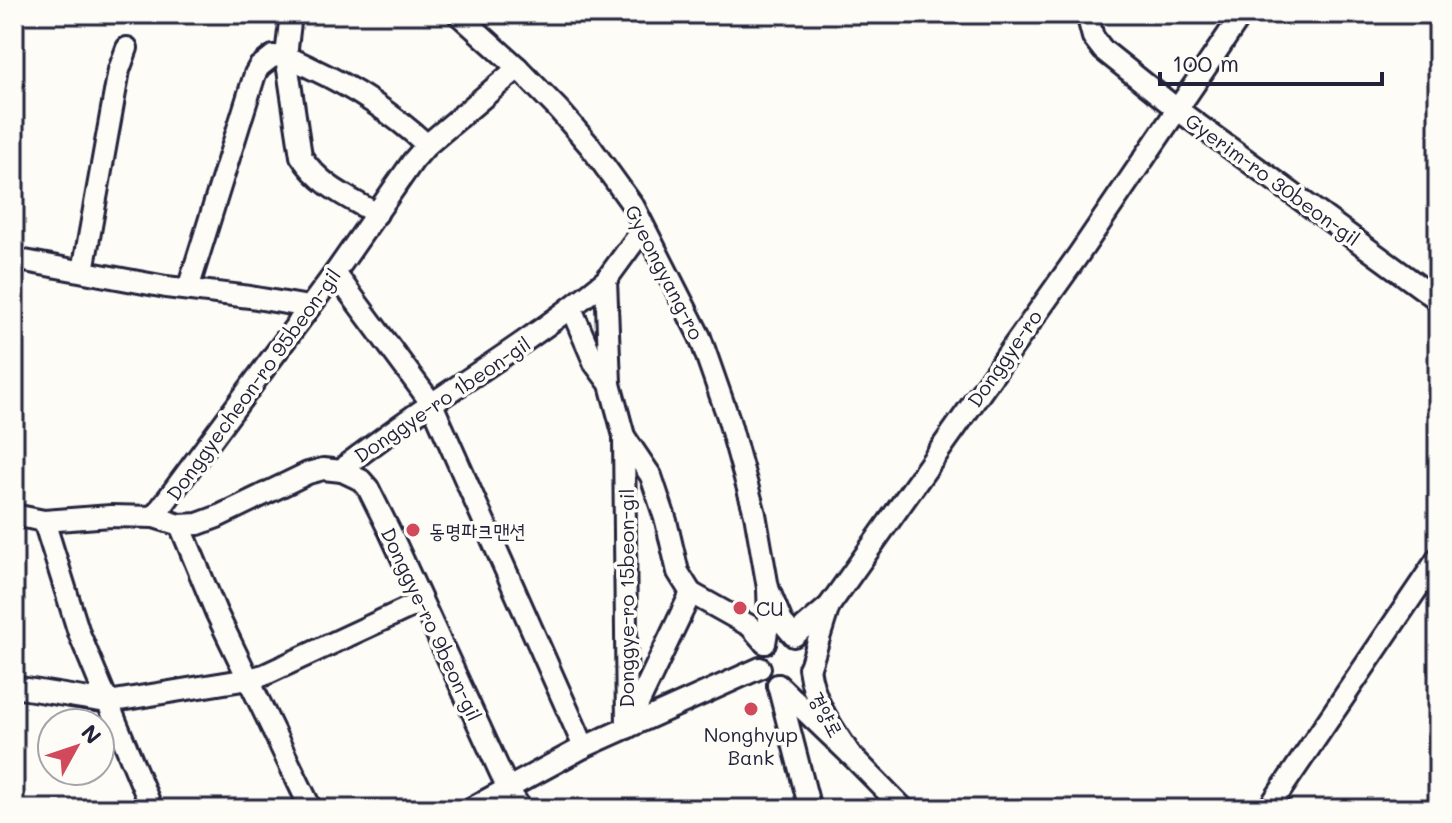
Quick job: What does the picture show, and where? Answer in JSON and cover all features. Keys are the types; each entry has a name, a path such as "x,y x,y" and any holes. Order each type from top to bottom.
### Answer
{"street":[{"path":"291,14 286,56 301,156 309,169 332,189 377,214"},
{"name":"Gyeongyang-ro","path":"458,14 559,110 616,181 644,228 700,337 728,417 755,514 768,588"},
{"name":"Gyerim-ro 30beon-gil","path":"1087,14 1093,37 1103,50 1178,110 1438,300"},
{"name":"Donggye-ro","path":"829,606 1079,254 1242,14"},
{"path":"83,271 119,70 127,48"},
{"path":"188,289 255,74 273,56 286,56 344,83 400,120 427,145"},
{"name":"Donggyecheon-ro 95beon-gil","path":"14,515 44,521 111,516 154,517 335,273 413,161 427,145 518,68"},
{"name":"Donggye-ro 1beon-gil","path":"154,517 180,525 198,524 308,473 323,469 342,471 432,404 518,347 606,280 644,228"},
{"path":"14,259 166,287 309,307"},
{"path":"335,273 432,404 584,747"},
{"path":"606,280 610,384"},
{"name":"Donggye-ro 15beon-gil","path":"571,308 595,364 610,384 624,436 627,728"},
{"name":"Donggye-ro 15beon-gil","path":"624,436 651,476 678,572 691,593 627,728"},
{"name":"Donggye-ro 9beon-gil","path":"342,471 361,480 368,488 508,789 521,809"},
{"path":"44,521 79,633 152,809"},
{"path":"180,525 216,612 311,809"},
{"path":"1268,809 1434,564"},
{"path":"470,809 584,747 760,668 760,652 769,620 768,588"},
{"name":"경양로","path":"768,588 782,622 805,644 811,657 814,694 850,754"},
{"path":"691,593 750,626 765,643"},
{"path":"14,687 108,702 249,679 264,675 421,602"},
{"path":"765,643 778,635 794,636 829,606"},
{"path":"810,666 829,606"},
{"name":"경양로","path":"778,685 801,681 810,666"},
{"name":"경양로","path":"760,668 767,679 778,685 850,754"},
{"path":"778,685 810,809"},
{"path":"850,754 904,809"}],"place":[{"name":"동명파크맨션","path":"413,530"},
{"name":"CU","path":"740,608"},
{"name":"Nonghyup Bank","path":"751,709"}]}
